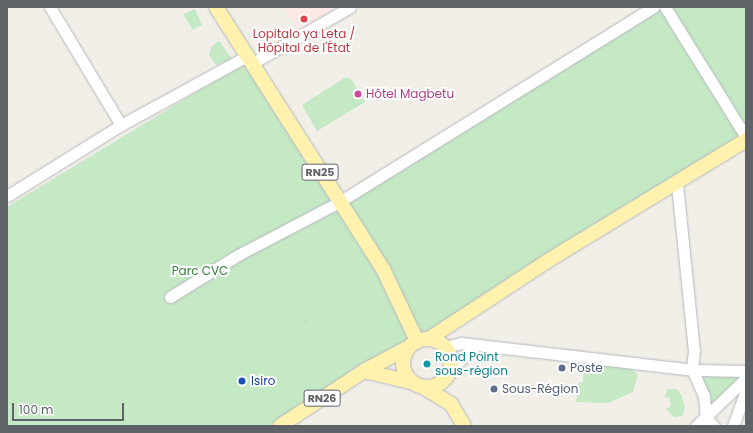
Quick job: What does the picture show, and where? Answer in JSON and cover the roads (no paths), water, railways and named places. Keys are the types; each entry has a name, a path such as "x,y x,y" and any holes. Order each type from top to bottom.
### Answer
{"main road":[{"name":"RN25","path":"216,7 383,269 418,342"},
{"path":"451,404 417,384 403,366 418,342 455,322 746,140"},
{"path":"445,346 455,322"},
{"path":"418,342 445,346"},
{"name":"RN26","path":"280,426 364,371 418,342"},
{"path":"445,346 451,356 451,404 464,426"},
{"path":"364,371 417,384 441,383 450,372"}],"street":[{"path":"7,196 122,124 350,7"},
{"path":"170,297 238,255 339,202 653,7"},
{"path":"665,7 746,137"},
{"path":"52,8 122,124"},
{"path":"677,184 694,350 692,369 704,396 710,422"},
{"path":"445,346 461,343 475,347 580,354 692,369 746,371"},
{"path":"450,372 475,347"},
{"path":"696,426 710,422 746,378"},
{"path":"733,426 746,391"}],"railway":[{"path":"306,322 309,318"}],"place":[{"name":"Lopitalo ya Leta / Hôpital de l'État","path":"304,19"},
{"name":"Hôtel Magbetu","path":"358,94"},
{"name":"Rond Point sous-région","path":"427,364"},
{"name":"Poste","path":"562,368"},
{"name":"Isiro","path":"242,381"},
{"name":"Sous-Région","path":"494,389"}],"park label":[{"name":"Parc CVC","path":"200,271"}]}
